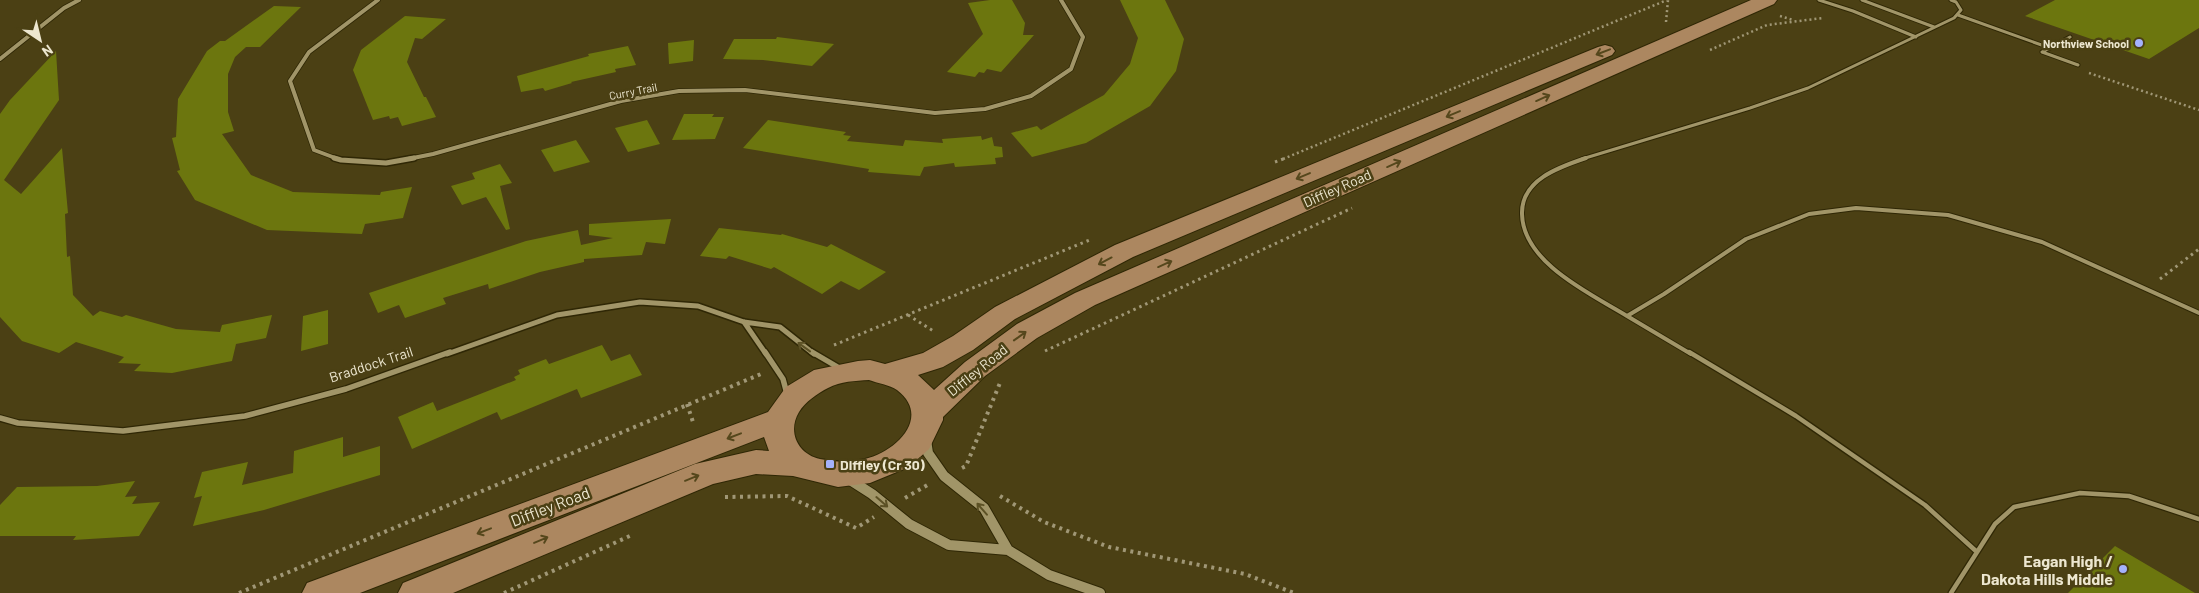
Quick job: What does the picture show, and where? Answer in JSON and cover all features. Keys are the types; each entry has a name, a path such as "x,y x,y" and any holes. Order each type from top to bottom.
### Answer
{"main road":[{"name":"Diffley Road","path":"891,374 933,360 963,343 1005,313 1124,251 1729,0"},
{"name":"Diffley Road","path":"927,421 975,369 1027,331 1085,299 1767,0"},
{"path":"870,370 891,374 910,382 923,396 927,421 913,448 893,462 868,472 842,476 818,472 798,464 784,451 778,435 784,410 804,388 824,378 846,371 870,370"},
{"name":"Diffley Road","path":"320,593 784,410"},
{"name":"Diffley Road","path":"416,593 706,473 756,462 798,464"}],"street":[{"path":"0,58 64,8 80,0"},
{"name":"Curry Trail","path":"378,0 309,52 290,81 314,150 341,160 386,163 433,154 621,101 679,91 745,90 935,113 985,109 1031,96 1071,69 1083,37 1061,0"},
{"name":"Braddock Trail","path":"0,418 18,423 122,432 245,416 346,389 557,315 640,302 698,306 744,322 780,327 813,353 846,371"},
{"path":"744,322 783,379 784,410"},
{"path":"927,421 928,453 944,476 984,508 1008,550"},
{"path":"842,476 872,494 909,524 949,545 1008,550 1049,575 1100,593"}],"lane":[{"path":"1818,0 1860,14 1916,37"},
{"path":"1862,0 1934,28"},
{"path":"1951,0 1956,2 1961,10 1958,15 1819,83 1786,96 1593,155 1553,171 1530,189 1522,203 1522,224 1531,246 1553,269 1627,316 1796,416 1925,505 1977,552"},
{"path":"1958,15 2050,48"},
{"path":"2070,37 2042,52 2078,65"},
{"path":"1627,316 1746,240 1809,214 1856,208 1948,215 2042,242 2199,313"},
{"path":"1951,593 1995,524 2014,507 2080,493 2129,496 2198,517"}],"path":[{"path":"1273,163 1668,0 1665,28"},
{"path":"1706,51 1767,25 1860,14"},
{"path":"2078,65 2085,72 2199,110"},
{"path":"1041,353 1354,208"},
{"path":"813,353 1100,236"},
{"path":"2147,290 2185,258 2199,249"},
{"path":"240,593 776,368"},
{"path":"719,497 787,496 856,528 944,476 966,466 1004,374"},
{"path":"966,466 972,472"},
{"path":"997,493 1044,522 1109,547 1245,574 1294,593"},
{"path":"504,593 636,533"}],"building":[{"path":"1012,0 1025,23 1023,35 1034,35 1001,72 987,69 984,73 979,72 975,77 947,72 983,34 968,3"},
{"path":"1120,0 1165,0 1184,39 1176,71 1150,106 1086,143 1032,157 1011,133 1037,126 1041,130 1104,95 1130,64 1138,38"},
{"name":"Northview School","path":"2055,0 2199,0 2199,28 2149,59 2025,16"},
{"path":"274,6 301,7 260,47 246,47 235,57 228,74 228,112 234,131 222,134 251,175 293,192 380,195 381,192 412,187 403,218 365,224 362,234 267,230 195,200 177,171 180,170 172,138 176,137 178,99 207,51 220,41 225,41"},
{"path":"405,16 446,19 422,39 415,38 407,62 436,117 402,126 398,117 390,119 389,116 373,120 353,70 361,50"},
{"path":"777,37 834,44 812,66 763,60 723,59 734,39 776,39"},
{"path":"694,40 693,61 669,64 668,43"},
{"path":"628,46 636,65 615,69 616,72 571,82 545,91 543,88 521,92 517,76 589,56 588,54"},
{"path":"56,51 59,100 4,180 21,194 62,148 68,213 65,214 67,257 70,256 73,295 93,316 100,311 122,317 126,315 176,329 220,332 222,325 272,315 266,338 236,344 232,361 172,373 134,371 141,364 118,363 124,357 76,342 59,353 22,341 0,317 0,114 10,100"},
{"path":"684,114 714,114 712,117 724,117 715,139 672,140"},
{"path":"647,120 660,144 628,152 615,128"},
{"path":"768,120 846,132 843,135 851,136 847,141 903,146 905,140 943,143 942,139 981,136 982,140 992,137 994,146 1002,147 1003,157 995,158 996,164 955,167 954,163 924,167 920,176 868,172 869,169 743,148"},
{"path":"576,140 590,162 554,172 541,150"},
{"path":"500,164 512,183 500,186 510,229 506,230 486,197 462,205 451,186 475,179 472,173"},
{"path":"671,219 665,244 646,242 642,255 584,259 584,262 540,272 489,289 488,284 443,298 446,304 405,318 399,305 378,313 369,293 526,241 578,230 581,245 613,238 589,235 589,224"},
{"path":"719,228 782,234 827,247 831,244 886,272 859,290 841,281 822,294 774,267 771,269 729,256 726,259 700,256"},
{"path":"328,310 328,344 301,351 303,316"},
{"path":"602,345 611,361 630,354 642,375 581,398 577,389 501,420 497,412 412,449 398,417 433,402 437,411 516,380 514,377 520,374 518,370 546,359 549,364"},
{"path":"343,437 343,457 380,446 380,475 264,510 193,526 202,496 194,498 202,472 248,462 242,485 293,473 294,451"},
{"path":"135,481 125,497 137,496 132,504 160,502 139,536 73,540 76,536 0,536 0,505 17,487 97,486"},
{"name":"Eagan High / Dakota Hills Middle","path":"2115,546 2195,593 2068,593"}],"place":[{"name":"Northview School","path":"2139,43"},
{"name":"Diffley (Cr 30)","path":"830,464"},
{"name":"Eagan High / Dakota Hills Middle","path":"2123,569"}]}
